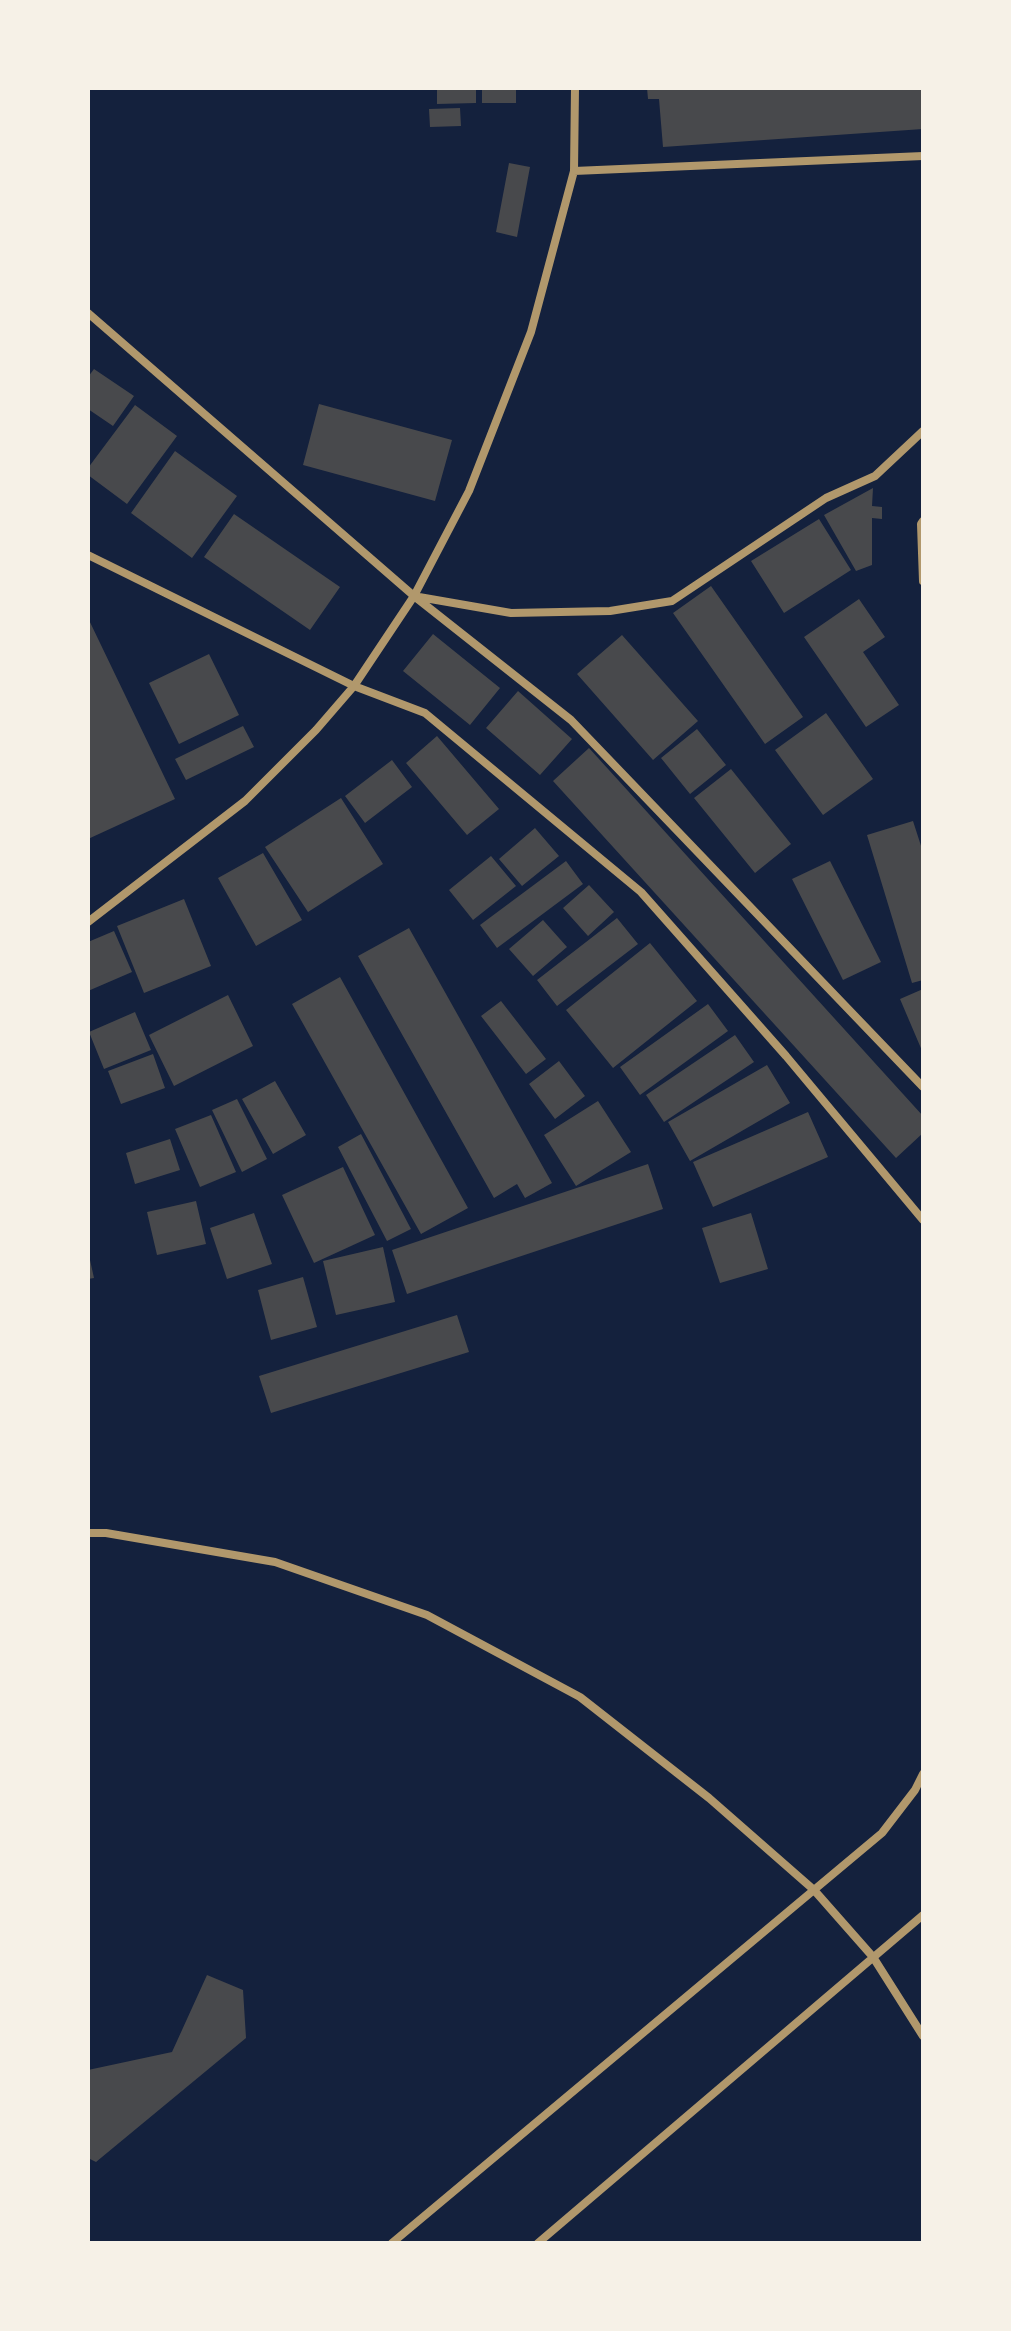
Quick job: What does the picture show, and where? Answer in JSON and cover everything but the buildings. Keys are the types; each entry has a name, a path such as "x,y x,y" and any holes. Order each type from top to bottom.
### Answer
{"street":[{"path":"88,922 245,801 316,730 354,686 414,596 469,491 531,332 574,171 575,88"},
{"path":"574,171 923,156"},
{"path":"88,313 414,596 571,720 923,1087"},
{"path":"414,596 511,613 610,611 672,601 826,498 875,476 923,431"},
{"path":"923,521 923,581"},
{"path":"88,555 354,686 425,713 641,892 786,1056 923,1220"},
{"path":"88,1533 106,1533 275,1562 427,1615 580,1697 709,1798 814,1890 873,1957 923,2036"},
{"path":"392,2243 882,1833 915,1790 923,1774"},
{"path":"538,2243 923,1915"}]}
